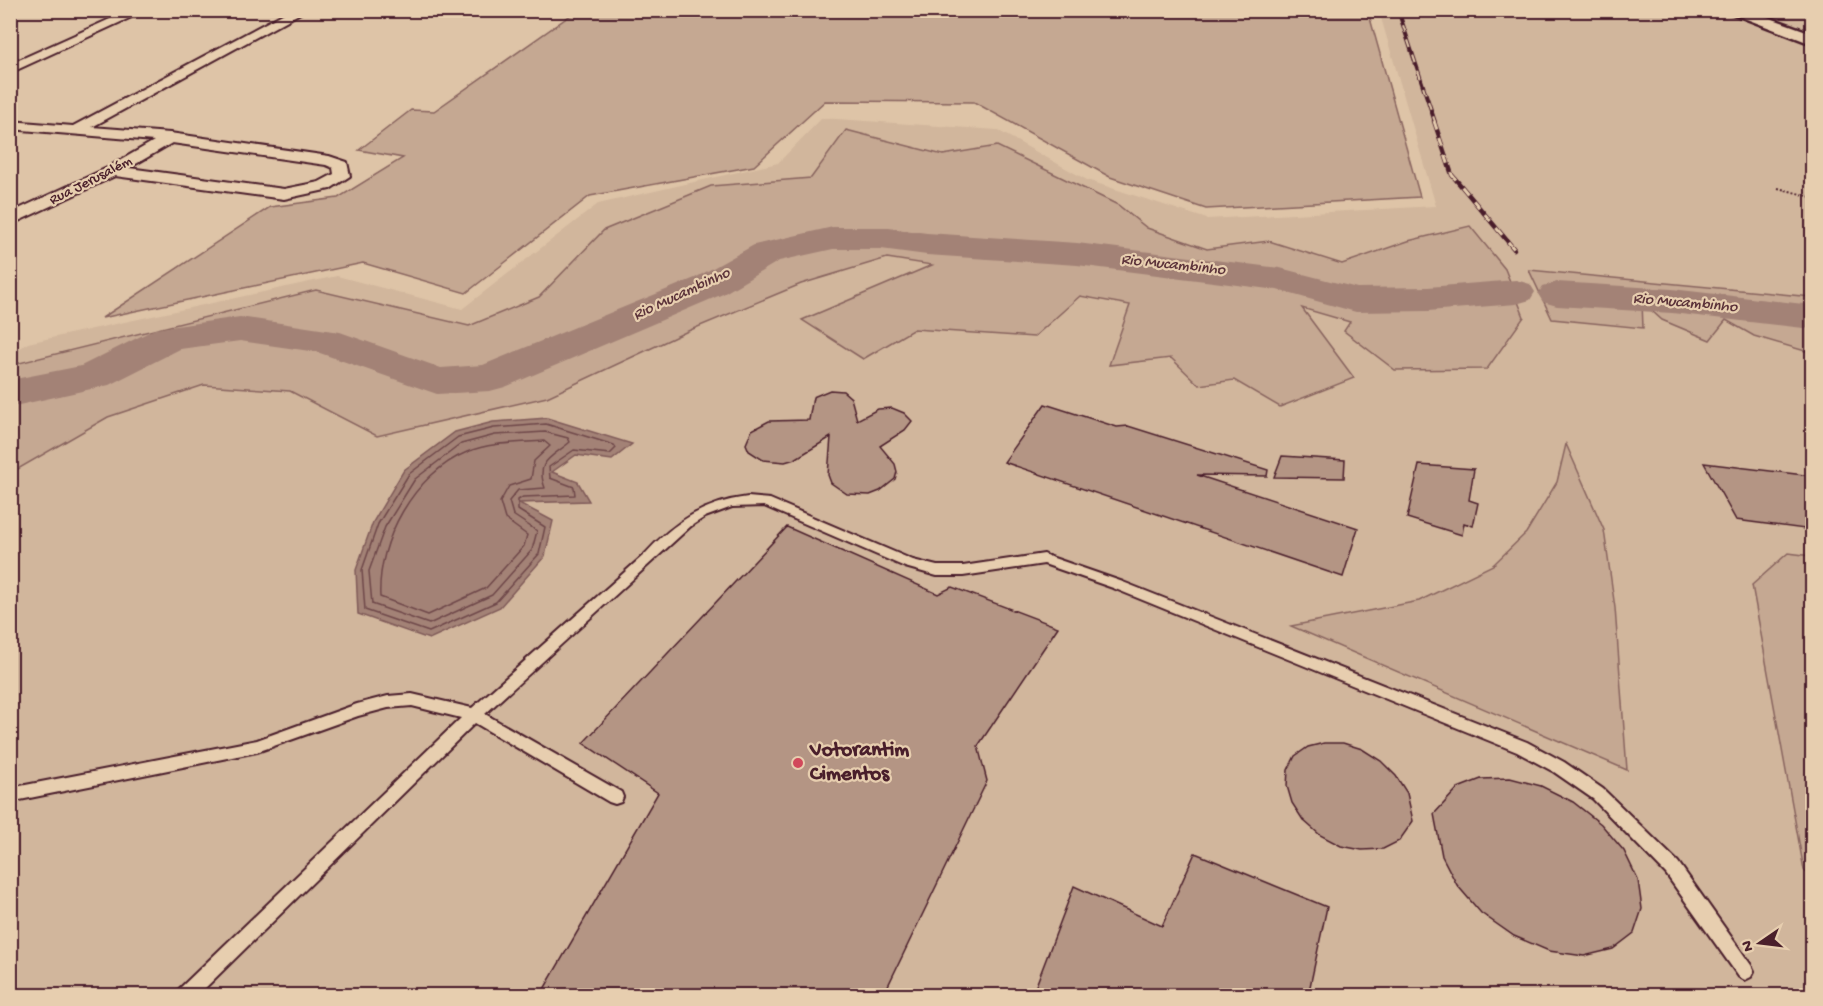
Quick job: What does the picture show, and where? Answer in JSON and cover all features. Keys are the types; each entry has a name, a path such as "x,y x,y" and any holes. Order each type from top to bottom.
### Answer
{"main road":[{"path":"1731,10 1812,39"},
{"path":"1758,10 1812,29"}],"street":[{"path":"10,69 141,10"},
{"path":"76,130 300,10"},
{"path":"10,125 170,138 337,162 341,165 342,176 324,186 284,194 113,171"},
{"path":"10,144 42,126"},
{"name":"Rua Jerusalém","path":"10,220 113,171 170,138"},
{"path":"10,204 37,208"}],"lane":[{"path":"184,996 474,715 649,557 664,540 705,510 747,500 766,502 910,564 937,571 963,571 1044,559 1118,585 1522,747 1559,767 1598,794 1672,868 1745,971"},
{"path":"10,795 257,746 357,710 387,702 412,700 474,715 615,797"}],"path":[{"path":"1778,188 1812,197"}],"shaded area":[{"path":"578,10 1368,11 1420,197 1206,209 1110,177 974,102 825,101 754,166 590,196 466,293 363,263 102,318 270,207 338,198 403,158 359,150 411,110 434,111"},
{"path":"1379,11 1812,11 1812,995 11,995 10,355 28,343 337,276 462,309 598,204 778,163 822,118 997,130 1087,180 1207,219 1436,206"},
{"path":"846,130 943,155 997,146 1118,205 1147,228 1207,249 1269,241 1342,264 1408,241 1470,226 1505,269 1524,317 1487,369 1395,370 1344,331 1350,322 1302,308 1354,378 1280,407 1234,380 1199,385 1171,358 1109,365 1130,305 1080,296 1034,337 914,329 863,359 802,320 932,265 887,258 801,284 688,331 547,397 377,436 290,391 204,385 108,417 11,473 11,365 316,290 469,326 539,297 604,230 711,186 811,178"},
{"path":"1529,270 1812,297 1812,353 1754,336 1726,320 1710,340 1662,320 1642,302 1643,328 1552,319"},
{"path":"1566,444 1604,530 1615,608 1627,770 1291,626 1419,601 1493,565 1526,533 1557,482"},
{"path":"1788,553 1812,556 1812,879 1804,870 1752,585"}],"water":[{"path":"547,418 632,444 612,460 576,455 552,472 578,482 589,501 519,503 553,521 545,556 500,607 429,639 358,614 356,570 373,522 404,470 455,432 493,422"}],"building":[{"path":"830,390 843,391 851,398 857,420 878,409 892,408 904,413 912,421 905,430 880,446 895,464 897,472 895,479 880,491 870,495 847,494 831,483 828,475 831,437 795,459 785,462 763,460 749,451 746,444 752,430 769,421 809,420 813,397"},
{"path":"1045,404 1117,427 1128,426 1268,470 1267,476 1197,475 1358,528 1343,577 1004,462"},
{"path":"1282,456 1345,460 1344,478 1274,477"},
{"path":"1704,463 1812,476 1812,530 1736,520"},
{"path":"1419,465 1474,469 1469,500 1478,503 1473,526 1464,523 1462,535 1407,518"},
{"name":"Votorantim Cimentos","path":"787,527 938,594 952,587 1058,627 978,746 987,781 883,996 540,996 658,793 583,743"},
{"path":"1324,743 1343,743 1362,749 1381,761 1396,776 1407,793 1413,821 1399,841 1383,849 1362,850 1341,846 1320,835 1303,820 1292,803 1287,786 1288,770 1295,756 1308,747"},
{"path":"1510,778 1541,786 1573,802 1601,824 1624,851 1638,880 1642,909 1634,933 1613,949 1584,956 1549,951 1514,936 1481,913 1457,885 1442,856 1434,814 1458,788 1481,779"},
{"path":"1195,853 1327,907 1308,996 1032,996 1074,886 1162,926"}],"waterway":[{"name":"Rio Mucambinho","path":"10,394 94,376 170,338 240,329 325,341 437,381 490,378 709,286 767,253 833,238 881,238 927,244 1077,254 1280,279 1356,300 1428,299 1516,292"},
{"name":"Rio Mucambinho","path":"1557,294 1672,301 1812,317"}],"railway":[{"path":"1398,10 1435,122"},
{"path":"1434,121 1452,175 1514,249"}],"place":[{"name":"Votorantim Cimentos","path":"798,763"}]}
